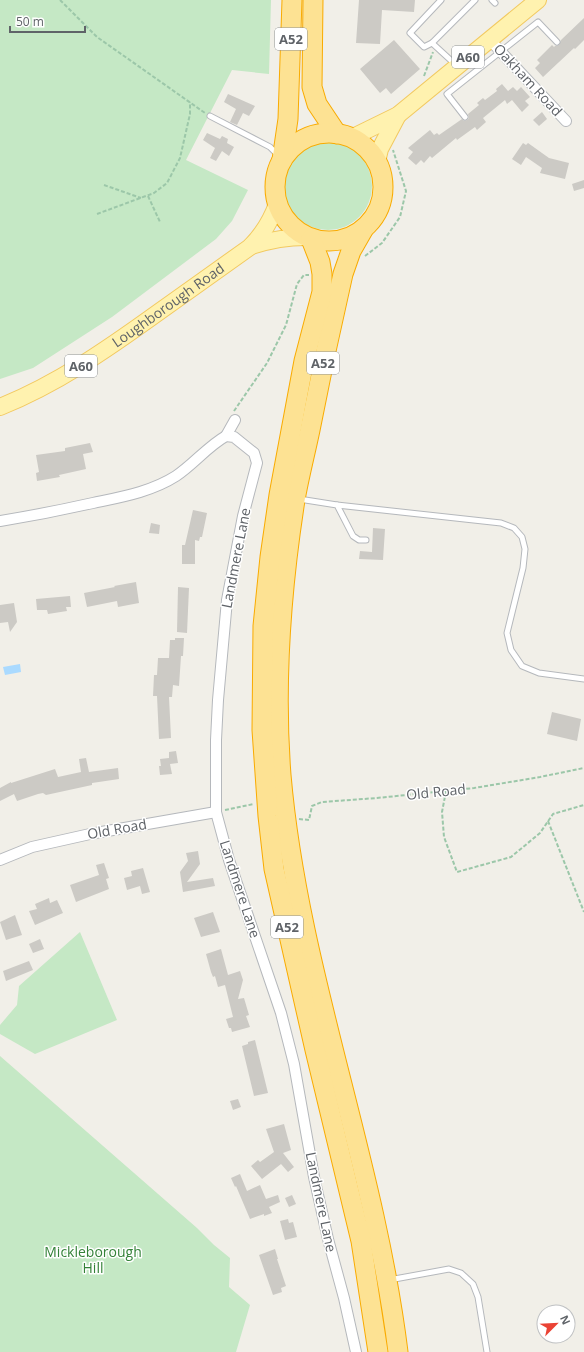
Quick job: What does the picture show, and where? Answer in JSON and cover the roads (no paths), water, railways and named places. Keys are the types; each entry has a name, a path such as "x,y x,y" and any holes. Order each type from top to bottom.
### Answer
{"highway":[{"name":"A52","path":"282,160 290,150 306,139 324,133 344,136 362,144 377,162 382,174 384,186 378,211 372,221 363,230 351,237 338,241 324,242 308,238 291,226 277,204 275,181 282,160 288,119 292,0"},
{"name":"A52","path":"313,0 312,87 317,104 344,136"},
{"name":"A52","path":"363,230 351,251 343,274 296,499 287,558 281,627 279,728 283,792 293,866 305,931 378,1236 398,1352"},
{"name":"A52","path":"308,238 320,262 322,292 304,362 279,496 270,557 263,626 262,730 268,816 274,869 314,1050 361,1241 378,1352"}],"main road":[{"name":"A60","path":"344,136 398,115 538,0"},
{"name":"A60","path":"377,162 380,149 398,115"},
{"name":"Loughborough Road","path":"0,407 50,384 111,347 250,247 262,235 277,204"},
{"name":"Loughborough Road","path":"250,247 274,239 287,237 308,238"}],"street":[{"name":"Oakham Road","path":"489,39 566,122"},
{"path":"0,521 61,510 141,492 176,476 219,440 226,436 235,420"},
{"name":"Landmere Lane","path":"226,436 234,437 254,453 257,462 243,516 227,600 218,700 216,740 216,812 229,860 281,1013 294,1064 314,1177 356,1352"},
{"name":"Old Road","path":"0,860 32,847 90,834 216,812"}],"lane":[{"path":"441,0 410,33 424,47 434,44 475,0"},
{"path":"465,117 447,94 538,22 557,42"},
{"path":"434,44 457,66"},
{"path":"210,116 270,147 282,160"},
{"path":"296,499 501,523 514,528 522,537 525,549 523,568 507,633 511,650 522,666 539,673 584,679"},
{"path":"337,505 353,536 359,540 366,540"},
{"path":"386,1280 449,1269 461,1273 473,1284 478,1297 487,1352"}],"water":[{"path":"20,664 21,672 5,675 3,667"}],"park label":[{"name":"Mickleborough Hill","path":"93,1260"}]}
